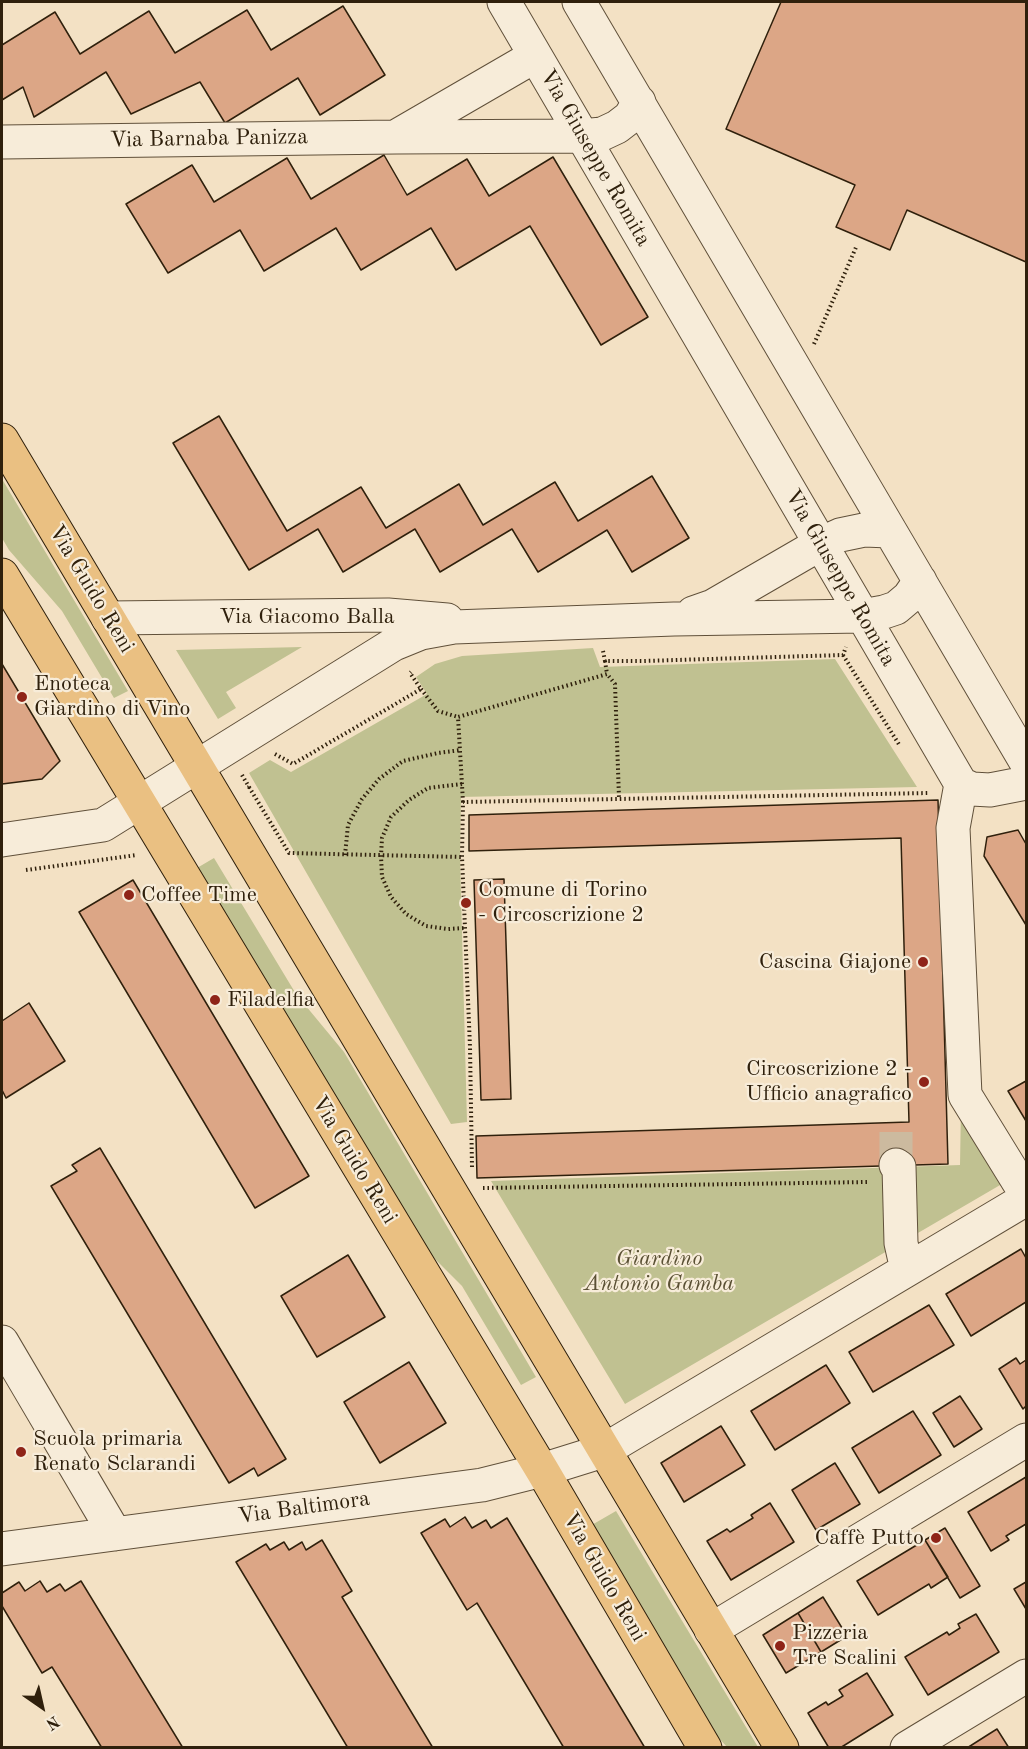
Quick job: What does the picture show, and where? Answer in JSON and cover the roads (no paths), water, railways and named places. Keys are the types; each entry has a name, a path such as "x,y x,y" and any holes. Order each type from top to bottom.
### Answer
{"main road":[{"name":"Via Guido Reni","path":"2,440 782,1748"},
{"name":"Via Guido Reni","path":"2,574 542,1470 705,1748"}],"street":[{"name":"Via Giuseppe Romita","path":"504,2 820,544 849,616 949,789"},
{"path":"579,2 1026,762"},
{"name":"Via Barnaba Panizza","path":"396,136 536,56"},
{"name":"Via Barnaba Panizza","path":"9,146 396,136 582,136 602,134 617,127 630,117 639,102"},
{"name":"Via Giacomo Balla","path":"674,619 713,606 820,544 840,535 864,530 890,531"},
{"name":"Via Giacomo Balla","path":"2,840 103,825 394,644 421,633 453,627 674,619 849,616 884,612 896,608 909,597 920,581"},
{"name":"Via Giacomo Balla","path":"108,618 388,615 506,625"},
{"path":"1026,783 990,790 949,789 953,828 965,1095 1026,1194"},
{"path":"898,1173 902,1243 908,1270"},
{"path":"603,1451 1026,1199"},
{"path":"2,1342 116,1534"},
{"path":"711,1630 1026,1440"},
{"name":"Via Baltimora","path":"2,1549 482,1485 603,1451"},
{"path":"907,1748 1026,1676"}],"tunnel":[{"path":"896,1123 896,1165"}],"place":[{"name":"Enoteca Giardino di Vino","path":"22,697"},
{"name":"Coffee Time","path":"129,895"},
{"name":"Comune di Torino - Circoscrizione 2","path":"466,903"},
{"name":"Cascina Giajone","path":"923,962"},
{"name":"Filadelfia","path":"215,1000"},
{"name":"Circoscrizione 2 - Ufficio anagrafico","path":"924,1082"},
{"name":"Scuola primaria Renato Sclarandi","path":"21,1452"},
{"name":"Caffè Putto","path":"936,1538"},
{"name":"Pizzeria Tre Scalini","path":"780,1646"}],"park label":[{"name":"Giardino Antonio Gamba","path":"659,1272"}]}
